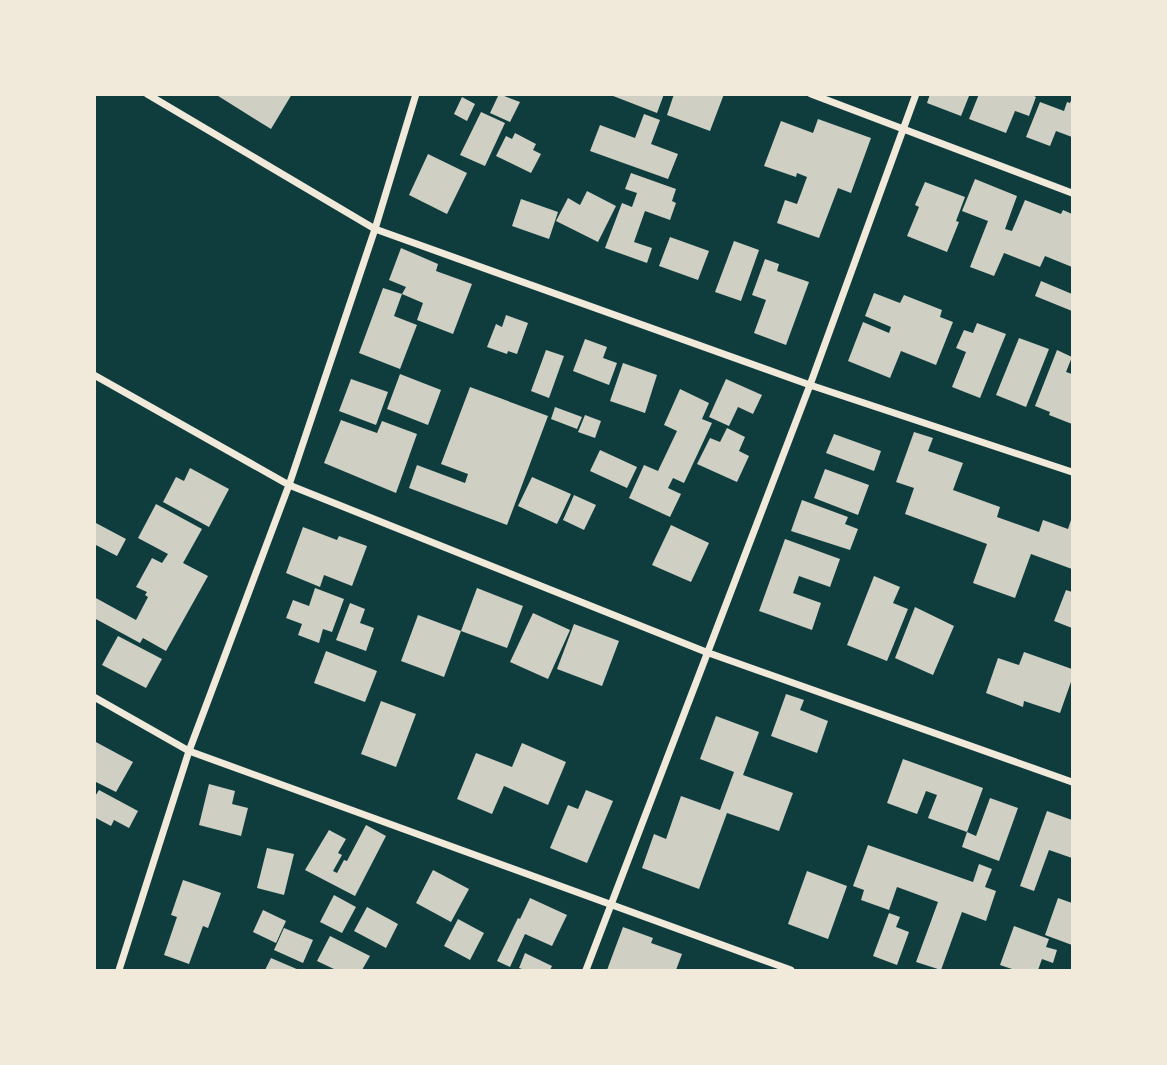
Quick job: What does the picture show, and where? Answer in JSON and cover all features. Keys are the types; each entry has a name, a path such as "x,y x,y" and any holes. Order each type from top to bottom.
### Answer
{"street":[{"path":"146,94 375,229 810,385 1073,472"},
{"path":"119,971 188,751 289,485 375,229 416,94"},
{"path":"811,94 1073,193"},
{"path":"586,971 810,385 916,94"},
{"path":"94,374 289,485 706,652 1073,782"},
{"path":"94,697 188,751 790,971"}],"building":[{"path":"215,94 292,94 271,129"},
{"path":"499,94 520,102 510,122 490,113"},
{"path":"608,94 664,94 657,113"},
{"path":"674,94 724,94 710,131 667,115"},
{"path":"930,94 969,96 961,116 927,103"},
{"path":"979,94 1030,94 1036,97 1029,116 1015,111 1006,133 969,119"},
{"path":"462,97 475,104 467,121 454,114"},
{"path":"1072,98 1072,137 1056,131 1050,146 1026,137 1040,102 1064,111 1067,102 1070,103"},
{"path":"481,112 505,123 485,166 460,155"},
{"path":"644,114 660,120 651,144 678,154 668,179 590,151 600,125 635,138"},
{"path":"818,119 871,138 851,193 838,188 819,238 777,223 785,200 797,204 807,177 797,173 796,177 764,166 781,121 813,133"},
{"path":"515,133 536,144 533,150 541,154 531,173 496,156 506,136 512,139"},
{"path":"428,154 467,173 447,214 409,195"},
{"path":"631,173 676,189 672,201 676,203 670,220 645,211 634,242 652,248 647,263 605,248 622,203 632,207 637,193 625,189"},
{"path":"975,179 1017,196 1005,229 1012,231 1025,200 1061,214 1063,210 1072,214 1072,267 1045,256 1040,267 1004,253 994,276 970,267 988,221 962,211"},
{"path":"925,182 965,197 947,252 907,236 919,207 915,205"},
{"path":"587,191 616,206 598,242 556,221 568,198 580,205"},
{"path":"521,199 558,212 549,239 512,226"},
{"path":"670,237 709,251 698,280 659,266"},
{"path":"734,241 759,250 741,301 715,292"},
{"path":"401,248 438,264 436,271 472,284 453,334 417,320 423,303 402,294 406,287 389,280"},
{"path":"765,259 779,264 777,271 809,282 786,345 754,333 766,300 752,295"},
{"path":"1041,281 1072,294 1072,311 1035,296"},
{"path":"383,288 402,294 394,316 417,325 400,369 359,353"},
{"path":"874,293 900,303 904,295 942,310 940,317 953,322 936,365 901,351 890,378 848,361 863,322 889,333 891,327 865,316"},
{"path":"506,315 528,323 517,354 508,351 507,354 487,347 496,324 502,327"},
{"path":"977,323 1006,334 980,398 952,387 966,352 956,348 964,330 973,333"},
{"path":"1019,338 1049,349 1026,407 996,395"},
{"path":"585,339 607,347 603,358 617,363 609,385 573,371"},
{"path":"546,350 564,356 549,398 531,391"},
{"path":"1057,350 1072,357 1066,372 1072,374 1072,424 1035,406"},
{"path":"623,363 657,375 645,413 610,401"},
{"path":"400,374 441,390 428,425 387,409"},
{"path":"351,379 388,392 376,425 339,411"},
{"path":"726,379 762,395 753,414 738,407 729,426 709,417"},
{"path":"470,387 548,416 507,525 409,488 417,465 465,483 468,474 441,464"},
{"path":"680,389 709,403 702,419 712,423 684,483 673,478 668,488 681,494 670,517 629,498 644,465 658,471 677,431 664,425"},
{"path":"555,407 582,417 577,429 551,419"},
{"path":"585,415 601,421 595,438 578,432"},
{"path":"341,420 377,433 382,421 417,434 396,493 324,463"},
{"path":"727,428 745,437 739,451 749,456 737,482 697,464 710,438 720,442"},
{"path":"914,432 933,438 928,451 963,463 953,490 1000,507 997,517 1039,532 1043,520 1068,529 1072,517 1072,569 1031,554 1015,598 973,583 987,544 905,514 914,488 896,482"},
{"path":"834,434 881,451 874,471 826,453"},
{"path":"600,450 637,467 627,488 590,471"},
{"path":"190,468 229,489 209,527 163,502 176,477 184,481"},
{"path":"825,469 869,485 858,515 814,498"},
{"path":"532,477 571,494 557,524 518,506"},
{"path":"574,495 596,505 584,530 563,520"},
{"path":"802,500 848,517 845,524 858,529 850,550 791,531"},
{"path":"156,504 202,529 183,563 208,576 166,651 143,638 140,643 94,618 94,597 136,620 148,597 145,595 147,592 136,587 152,558 162,563 168,554 138,538"},
{"path":"94,522 126,539 117,556 94,544"},
{"path":"671,525 709,543 691,582 652,565"},
{"path":"303,527 337,540 339,536 367,546 352,586 324,575 320,587 286,573"},
{"path":"785,539 840,559 830,587 799,576 793,593 821,603 812,630 759,611"},
{"path":"874,576 900,587 893,603 908,609 887,661 847,645"},
{"path":"315,588 344,599 332,632 323,629 319,643 298,635 302,624 286,618 293,600 309,606"},
{"path":"477,588 523,606 507,648 461,631"},
{"path":"1066,590 1072,592 1072,628 1054,621"},
{"path":"350,603 365,609 360,623 374,628 366,651 336,640"},
{"path":"915,607 954,626 933,675 895,658"},
{"path":"533,613 570,630 548,679 510,662"},
{"path":"418,615 461,631 444,677 401,661"},
{"path":"574,624 619,641 602,686 557,669"},
{"path":"118,636 162,659 146,688 102,665"},
{"path":"326,651 377,671 365,702 314,683"},
{"path":"1024,652 1072,669 1072,679 1060,713 1024,701 1023,707 986,693 998,658 1019,665"},
{"path":"786,694 804,700 800,710 828,721 817,753 771,736"},
{"path":"381,701 416,714 396,767 361,754"},
{"path":"716,716 759,732 743,775 793,793 779,831 727,813 699,889 642,868 654,834 666,839 681,796 720,810 734,772 700,759"},
{"path":"94,741 133,762 116,792 94,781"},
{"path":"522,743 566,762 548,805 504,786 492,814 457,799 476,753 512,767"},
{"path":"903,759 983,788 967,832 928,818 937,795 926,791 917,814 887,803"},
{"path":"209,784 235,791 232,804 248,808 241,836 199,825"},
{"path":"99,790 138,811 129,828 114,820 111,826 94,817 94,798"},
{"path":"586,790 613,801 587,863 550,848 568,805 578,809"},
{"path":"990,798 1018,808 999,861 962,847 967,832 976,836"},
{"path":"1047,811 1072,820 1072,858 1049,850 1034,891 1020,886"},
{"path":"366,825 386,836 355,896 305,870 329,830 346,839 338,853 342,855 333,871 337,873 344,860 347,861"},
{"path":"868,845 973,882 979,864 992,869 985,887 996,891 986,921 962,912 941,970 916,962 938,902 897,887 889,910 861,900 864,890 853,886"},
{"path":"267,848 294,854 284,895 257,888"},
{"path":"433,870 469,889 451,922 416,903"},
{"path":"807,871 847,886 828,939 788,924"},
{"path":"183,880 221,893 208,928 203,926 189,964 164,955 177,917 171,915"},
{"path":"334,895 356,907 342,933 320,922"},
{"path":"530,898 567,915 552,946 525,934 510,967 497,961"},
{"path":"1058,898 1072,903 1072,945 1045,935"},
{"path":"367,907 398,924 386,948 354,931"},
{"path":"263,910 286,921 276,943 253,932"},
{"path":"889,913 900,917 896,927 909,932 897,965 873,956"},
{"path":"458,919 484,933 470,960 444,946"},
{"path":"1014,926 1049,939 1046,947 1057,950 1053,963 1042,959 1038,970 1015,970 1000,965"},
{"path":"623,927 653,938 651,943 682,954 676,970 607,970"},
{"path":"284,928 313,940 303,963 274,950"},
{"path":"330,936 370,956 362,970 336,970 317,961"},
{"path":"525,953 552,966 550,970 519,968"},
{"path":"271,958 299,970 265,970"}]}
